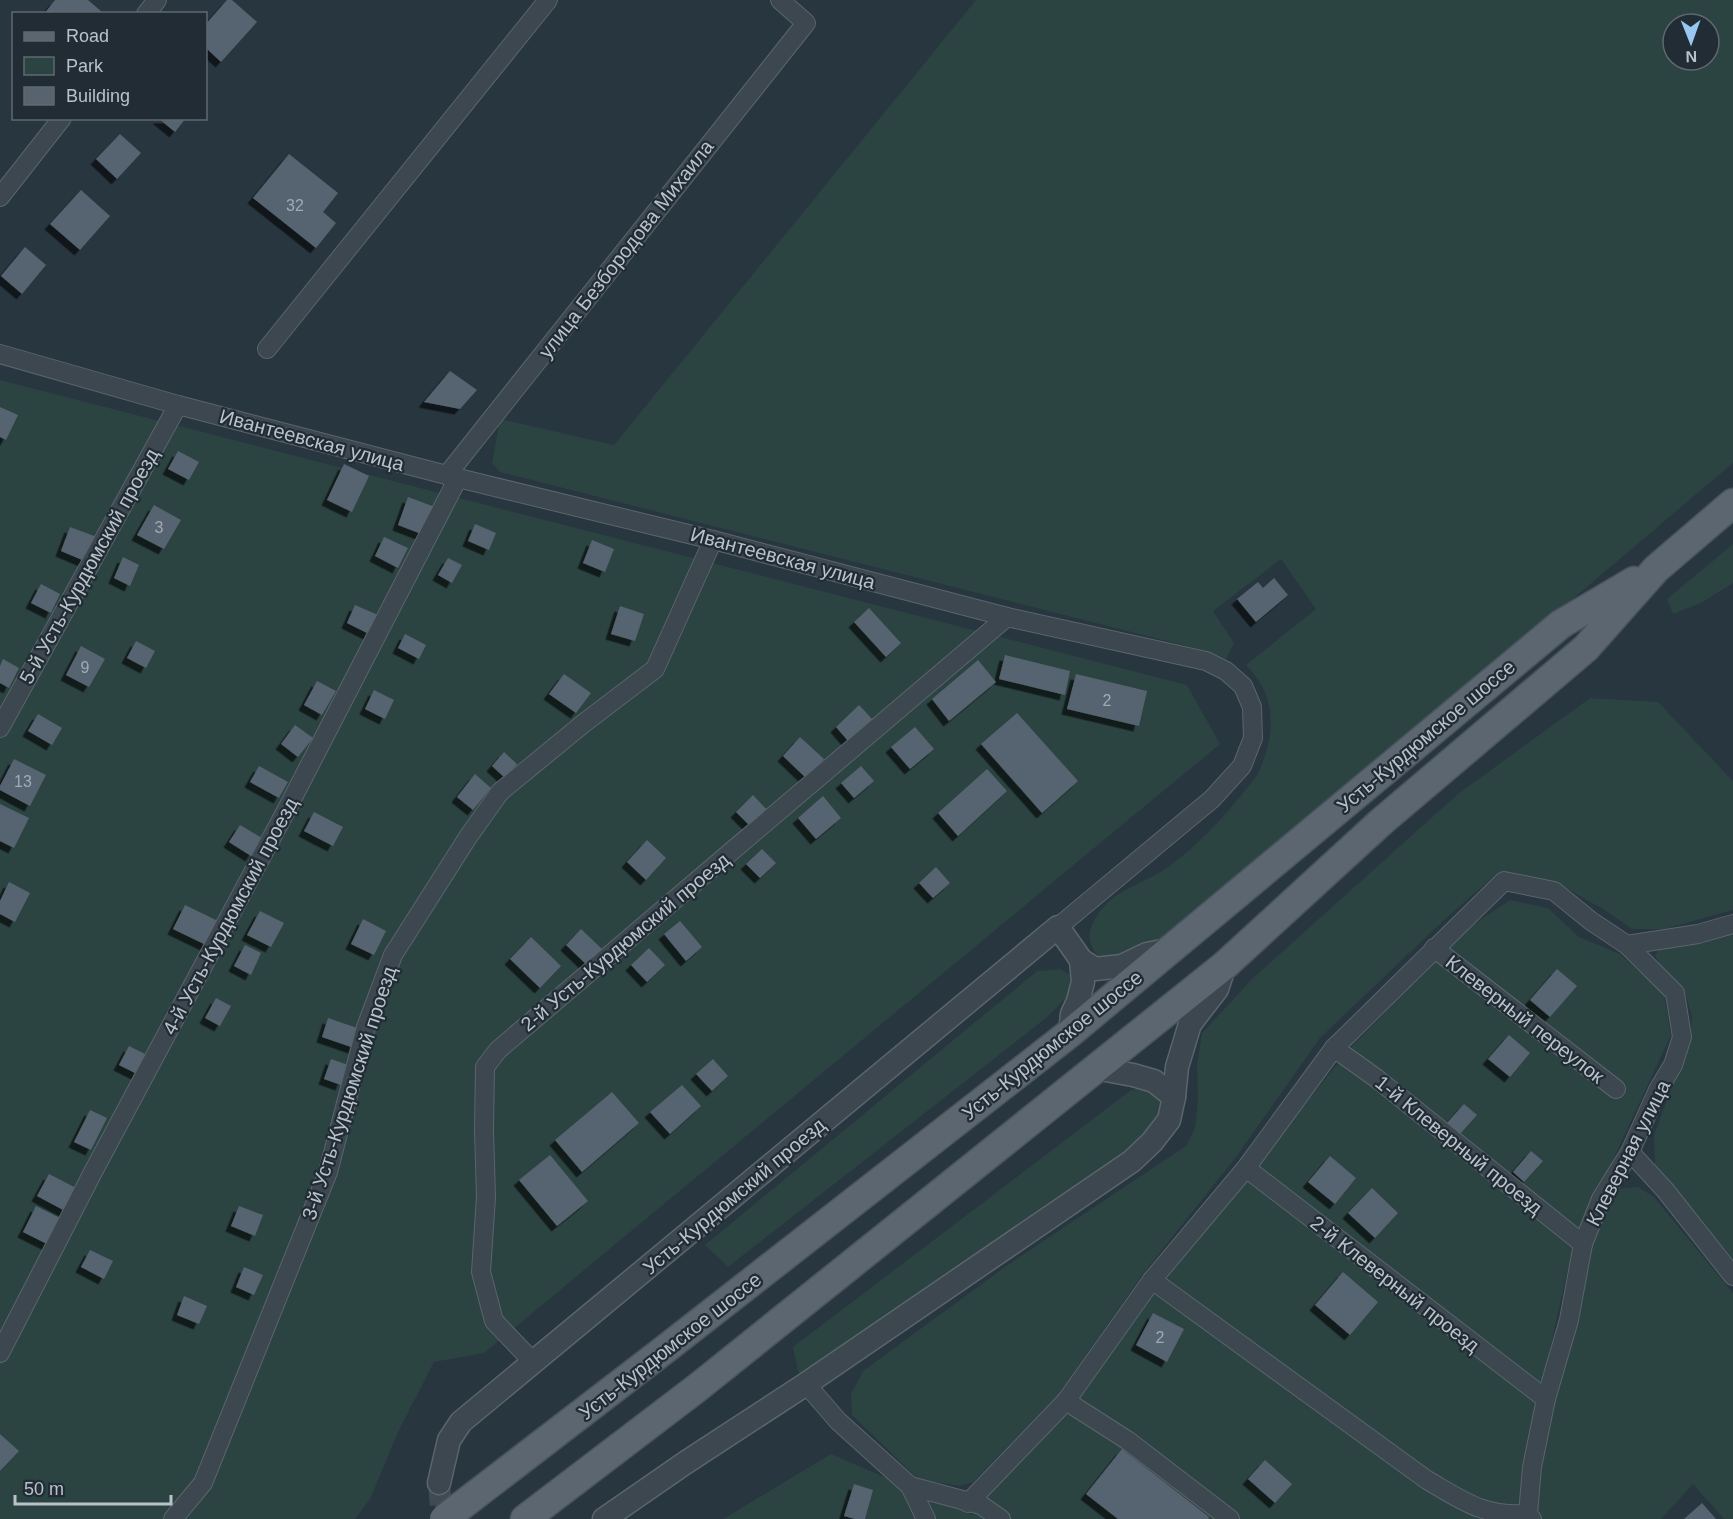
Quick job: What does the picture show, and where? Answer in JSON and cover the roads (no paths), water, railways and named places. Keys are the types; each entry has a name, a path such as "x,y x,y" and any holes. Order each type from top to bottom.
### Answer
{"main road":[{"name":"Усть-Курдюмское шоссе","path":"525,1519 697,1388 1225,965 1381,822 1586,648 1656,569 1733,503"},
{"name":"Усть-Курдюмское шоссе","path":"444,1519 1070,1033 1561,624 1656,569"}],"street":[{"path":"148,12 157,0"},
{"path":"267,349 548,0"},
{"name":"улица Безбородова Михаила","path":"452,476 806,22 780,0"},
{"path":"0,197 61,120"},
{"name":"Ивантеевская улица","path":"0,354 178,405 452,476 713,540 1007,617 1206,661 1226,671 1243,686 1252,707 1253,738 1242,766 1212,799 1058,927"},
{"name":"5-й Усть-Курдюмский проезд","path":"0,728 178,405"},
{"name":"4-й Усть-Курдюмский проезд","path":"0,1353 93,1172 288,807 452,476"},
{"name":"3-й Усть-Курдюмский проезд","path":"173,1519 203,1483 328,1172 366,1027 393,955 468,837 500,792 584,723 655,669 713,540"},
{"name":"2-й Усть-Курдюмский проезд","path":"534,1363 494,1321 481,1272 486,1197 483,1130 485,1067 498,1050 1007,617"},
{"name":"Клеверная улица","path":"1434,948 1504,881 1554,891 1591,921 1627,945 1675,993 1682,1037 1673,1065 1658,1090 1630,1152 1601,1199 1583,1244 1569,1320 1546,1399 1532,1467 1530,1516"},
{"path":"1627,945 1698,934 1733,924"},
{"path":"1058,927 1081,960 1095,969 1122,966 1147,954 1168,950"},
{"name":"Усть-Курдюмский проезд","path":"439,1483 448,1440 461,1422 1058,927"},
{"path":"968,1503 1066,1401 1152,1280 1246,1168 1335,1047 1434,948"},
{"name":"Клеверный переулок","path":"1434,948 1616,1089"},
{"path":"1070,1033 1072,1014 1083,981 1081,960"},
{"path":"604,1519 1132,1161 1152,1142 1169,1120 1177,1067 1190,1024 1217,988 1225,965"},
{"name":"1-й Клеверный проезд","path":"1335,1047 1583,1244"},
{"path":"1095,1068 1154,1081 1174,1098"},
{"path":"1630,1152 1665,1190 1733,1275"},
{"name":"2-й Клеверный проезд","path":"1246,1168 1546,1399"},
{"path":"1152,1280 1426,1480 1476,1508 1507,1515 1530,1516"},
{"path":"806,1384 838,1421 910,1486 926,1519"},
{"path":"1066,1401 1127,1440 1230,1519"},
{"path":"910,1486 981,1505 1001,1519"}],"tunnel":[{"path":"439,1483 441,1508 447,1519"}]}
